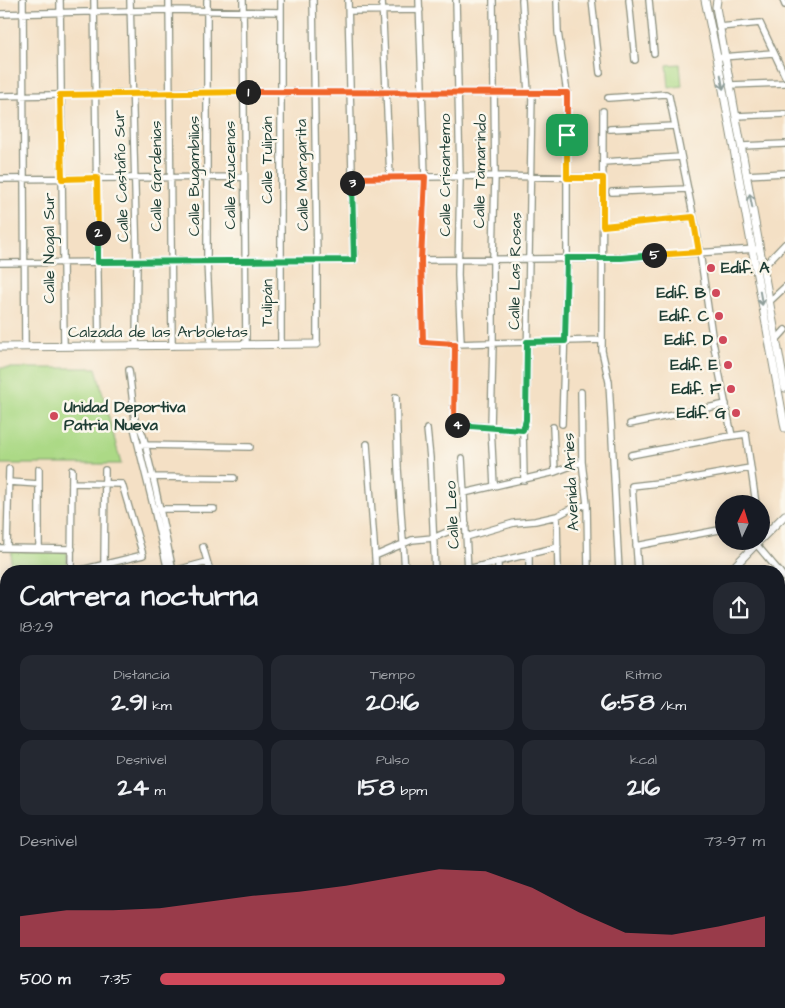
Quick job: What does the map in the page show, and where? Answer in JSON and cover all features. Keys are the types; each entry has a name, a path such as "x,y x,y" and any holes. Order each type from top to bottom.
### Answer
{"street":[{"path":"22,0 25,347"},
{"name":"Calle Nogal Sur","path":"60,0 64,346"},
{"path":"94,0 99,346"},
{"name":"Calle Castaño Sur","path":"130,0 137,262 136,346"},
{"name":"Calle Gardenias","path":"169,0 172,346"},
{"name":"Calle Bugambilias","path":"208,0 207,261 211,345"},
{"name":"Calle Azucenas","path":"243,0 246,345"},
{"name":"Calle Tulipán","path":"280,0 282,260"},
{"name":"Calle Margarita","path":"313,0 317,344"},
{"path":"0,263 354,260 348,0"},
{"path":"382,0 390,177"},
{"path":"419,0 425,177 421,260 423,342 602,340"},
{"name":"Calle Crisantemo","path":"456,0 460,176 458,343 454,424 491,427"},
{"name":"Calle Tamarindo","path":"493,0 496,176 491,427 494,486"},
{"name":"Calle Las Rosas","path":"522,0 530,93 531,177 526,420 523,430 524,480"},
{"path":"557,0 558,32 567,93 567,258 562,424"},
{"path":"592,0 600,73"},
{"path":"629,0 635,60"},
{"path":"649,0 654,53"},
{"path":"705,0 730,85 785,388"},
{"path":"717,0 721,57 752,250 785,428"},
{"path":"783,0 785,5"},
{"path":"0,14 169,10 281,12"},
{"path":"349,11 420,10"},
{"path":"720,26 760,22 785,76"},
{"path":"721,57 773,53"},
{"path":"730,85 785,83"},
{"path":"0,96 207,92 567,93"},
{"path":"608,98 666,94 669,96 688,189 713,342 732,436"},
{"path":"603,111 602,351 609,382 619,565"},
{"path":"736,116 785,114"},
{"path":"610,129 675,126"},
{"path":"742,146 785,144"},
{"path":"603,162 681,157"},
{"path":"746,175 785,173"},
{"path":"352,178 460,176 603,178"},
{"path":"0,179 244,177"},
{"path":"612,192 688,189"},
{"path":"603,226 693,217"},
{"path":"764,266 785,244"},
{"path":"421,260 603,258 761,248"},
{"name":"Tulipán","path":"281,345 282,260"},
{"path":"769,302 785,286"},
{"path":"776,339 785,330"},
{"name":"Calzada de las Arboletas","path":"0,347 317,344"},
{"path":"129,370 136,421 140,426 142,445 163,537 167,565"},
{"name":"Avenida Aries","path":"581,392 582,462 586,504 588,565"},
{"path":"396,397 398,468 405,565"},
{"path":"630,424 726,404"},
{"path":"491,427 523,430"},
{"path":"553,428 555,472"},
{"path":"427,429 435,565"},
{"path":"631,455 746,434 754,495"},
{"path":"367,444 376,565"},
{"path":"142,445 250,447"},
{"name":"Calle Leo","path":"462,458 468,565"},
{"path":"464,493 555,472 582,462"},
{"path":"638,565 632,486 676,481 750,468"},
{"path":"7,548 9,469"},
{"path":"39,469 39,548"},
{"path":"71,565 72,470"},
{"path":"72,483 105,484 122,484 143,555 104,565 105,484 105,470"},
{"path":"150,477 234,478"},
{"path":"9,482 39,484"},
{"path":"466,537 514,523 558,516 568,510 586,504"},
{"path":"157,509 214,509"},
{"path":"770,529 785,514"},
{"path":"558,516 558,565"},
{"path":"375,556 420,538 434,538 466,524"},
{"path":"636,546 715,531"},
{"path":"163,537 171,565"},
{"path":"487,565 558,547"},
{"path":"0,548 72,549"},
{"path":"203,548 208,565"},
{"path":"736,565 750,550"},
{"path":"767,550 775,565"},
{"path":"529,555 529,565"},
{"path":"196,565 207,562"}],"green space":[{"path":"680,64 682,86 669,88 667,65"},
{"name":"Unidad Deportiva Patria Nueva","path":"0,368 96,368 121,464 0,464"},
{"path":"12,551 67,552 67,565 10,565"}],"place":[{"name":"Edif. A","path":"711,268"},
{"name":"Edif. B","path":"716,293"},
{"name":"Edif. C","path":"719,316"},
{"name":"Edif. D","path":"723,340"},
{"name":"Edif. E","path":"728,365"},
{"name":"Edif. F","path":"731,389"},
{"name":"Edif. G","path":"736,413"},
{"name":"Unidad Deportiva Patria Nueva","path":"54,416"}],"route":[{"path":"207,92 567,93 567,135 567,178 603,178 603,226 693,217 699,252 621,258 567,258 565,341 527,342 526,420 523,430 454,424 455,344 423,342 421,260 425,177 352,178 354,260 98,262 97,178 62,179 60,95 207,92"}]}
